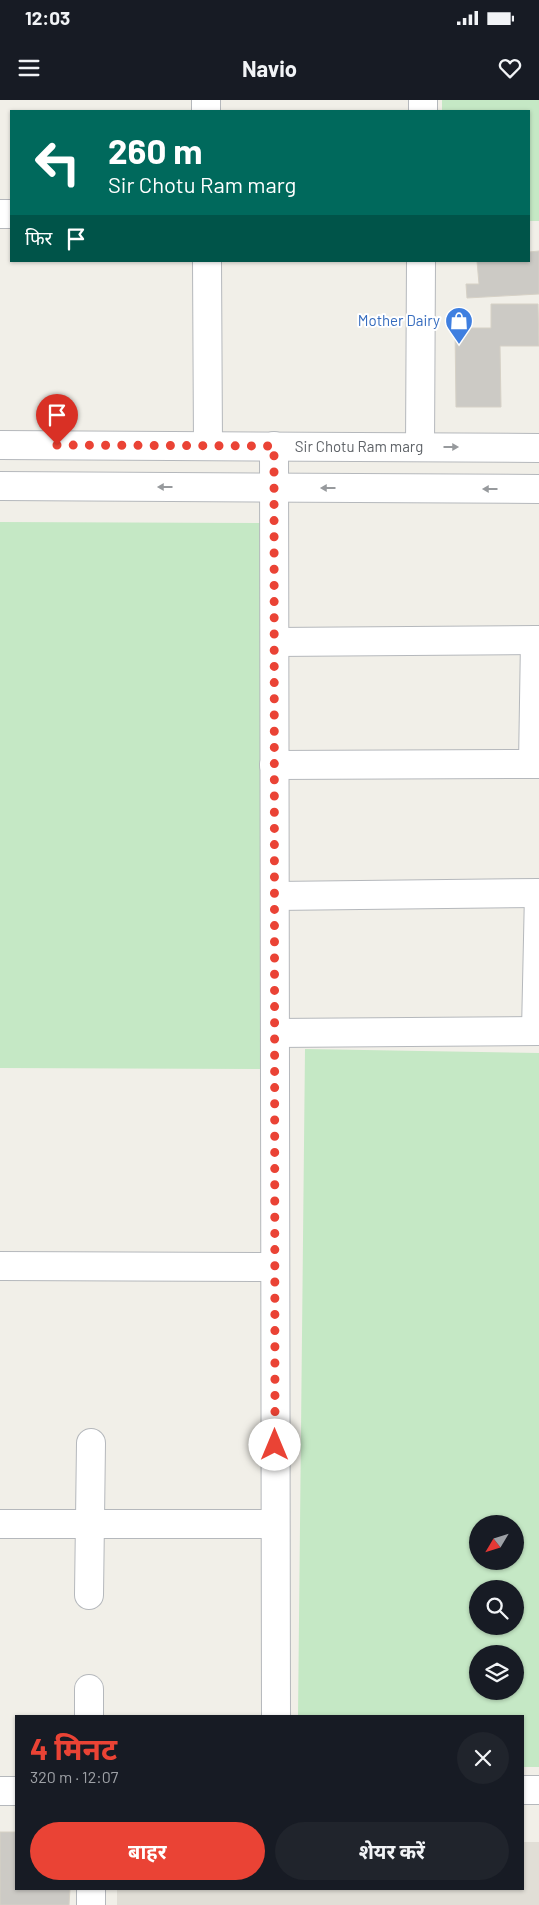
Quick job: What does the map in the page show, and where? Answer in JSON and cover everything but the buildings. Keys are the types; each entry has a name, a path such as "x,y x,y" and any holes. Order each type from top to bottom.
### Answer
{"street":[{"path":"207,262 208,446"},
{"path":"420,447 421,262"},
{"name":"Sir Chotu Ram marg","path":"0,444 539,448"},
{"path":"274,446 276,1715"},
{"path":"0,486 539,489"},
{"path":"274,765 536,764 537,640 275,642"},
{"path":"275,896 539,893 537,1031 275,1033"},
{"path":"0,1266 275,1266"},
{"path":"89,1595 91,1443"},
{"path":"0,1524 275,1524"},
{"path":"89,1689 90,1715"},
{"path":"524,1790 539,1790"},
{"path":"0,1791 15,1791"},
{"path":"91,1890 91,1905"}],"shaded area":[{"path":"524,1842 539,1842 539,1905 117,1905 117,1890 524,1890"}],"green space":[{"path":"442,100 539,100 539,221 530,221 530,110 442,110"},
{"path":"0,522 262,523 261,1069 0,1068"},
{"path":"305,1049 539,1053 539,1767 524,1767 524,1715 298,1715"}],"place":[{"name":"Mother Dairy","path":"459,345"}],"route":[{"path":"57,445 274,446 275,1445"}]}
